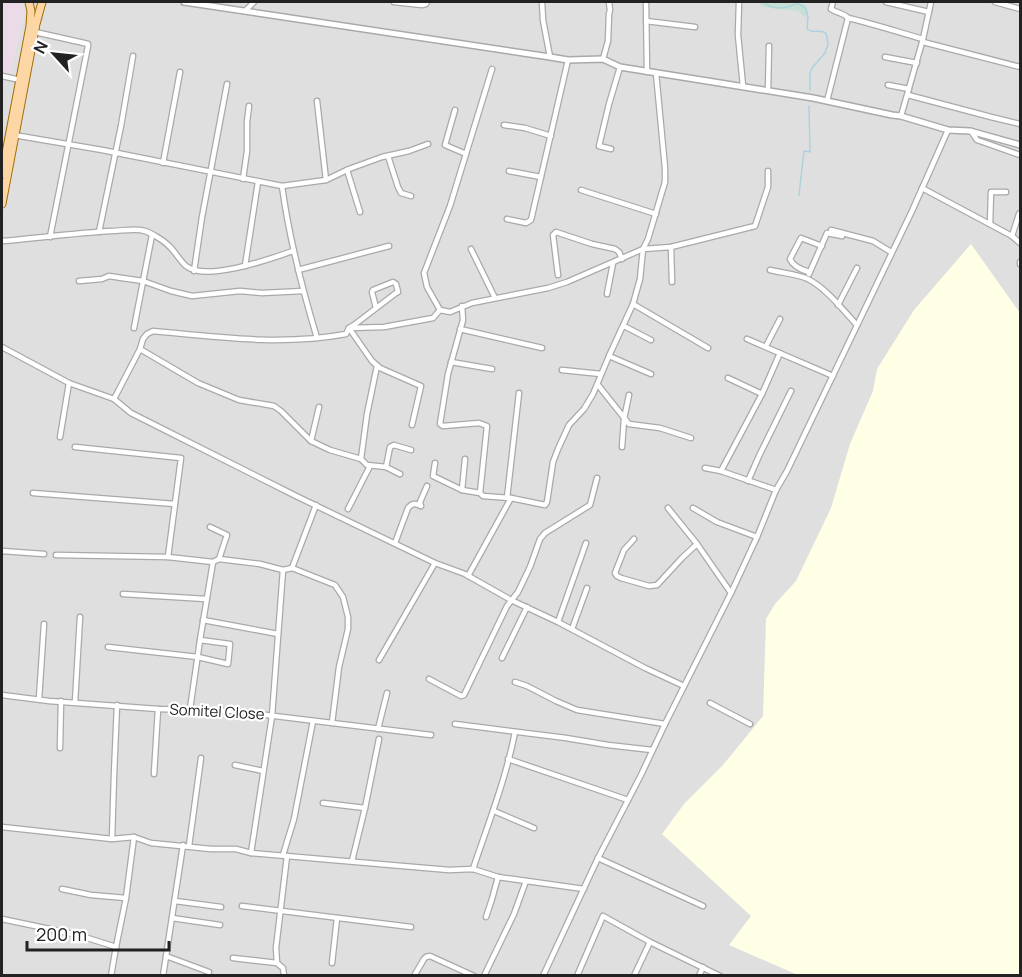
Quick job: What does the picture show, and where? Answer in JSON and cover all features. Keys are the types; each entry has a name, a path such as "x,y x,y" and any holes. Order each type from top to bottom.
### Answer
{"main road":[{"path":"2,204 11,134 30,26 29,2"},
{"path":"2,174 42,2"}],"street":[{"path":"184,2 568,60 603,59 620,67 827,101 901,116 948,130 970,130 1020,145"},
{"path":"245,11 254,2"},
{"path":"394,2 422,5 427,2"},
{"path":"542,2 550,57"},
{"path":"603,59 608,41 609,2"},
{"path":"646,2 647,72"},
{"path":"739,2 738,35 743,86"},
{"path":"833,2 831,9 848,18 1020,67"},
{"path":"886,2 929,12"},
{"path":"901,116 932,2"},
{"path":"995,2 1002,2 1020,9"},
{"path":"827,101 848,18"},
{"path":"646,21 695,27"},
{"path":"35,32 88,44 50,237"},
{"path":"768,90 769,45"},
{"path":"99,232 134,56"},
{"path":"885,57 917,63"},
{"path":"507,219 526,223 531,220 568,60"},
{"path":"611,149 599,146 620,67"},
{"path":"492,69 450,206 424,273 427,287 440,310 450,312 462,306 567,282 643,249 671,247 755,226 768,187 768,171"},
{"path":"163,163 180,72"},
{"path":"435,463 433,476 462,490 483,496 545,505 547,502 553,462 558,449 569,425 584,409 598,385 633,303 640,279 643,249 665,182 656,73"},
{"path":"2,76 20,80"},
{"path":"194,271 227,84"},
{"path":"888,85 1020,124"},
{"path":"317,101 326,180"},
{"path":"243,179 249,106"},
{"path":"455,110 444,145 466,154"},
{"path":"504,125 525,128 551,136"},
{"path":"2,130 11,134 282,186 326,180 347,170 428,144"},
{"path":"543,975 598,858 731,593 776,490 912,211 948,130"},
{"path":"970,130 977,140 1020,154"},
{"path":"388,156 401,193 411,196"},
{"path":"347,170 360,212"},
{"path":"509,171 541,177"},
{"path":"245,267 258,182"},
{"path":"282,186 293,251 317,338"},
{"path":"922,188 1012,236 1020,243"},
{"path":"581,190 656,214"},
{"path":"990,224 991,192 1006,192"},
{"path":"1012,236 1020,213"},
{"path":"831,230 873,241 891,252"},
{"path":"2,241 99,232 146,231 168,244 185,266 194,271 205,272 245,267 293,251"},
{"path":"558,275 553,235 556,232 615,249 620,252 622,260"},
{"path":"807,279 827,233 842,236"},
{"path":"134,328 152,235"},
{"path":"810,272 800,269 790,259 801,238 822,246"},
{"path":"298,270 389,246"},
{"path":"671,247 672,282"},
{"path":"471,249 495,298"},
{"path":"607,294 613,263"},
{"path":"838,305 857,268"},
{"path":"770,270 807,279 832,298 857,325"},
{"path":"79,281 102,279 109,276 143,281 192,296 240,291 262,293 303,291"},
{"path":"114,399 141,349 143,339 153,331 256,341 346,334 349,328 399,292 396,284 393,282 373,290 375,308"},
{"path":"633,303 708,348"},
{"path":"462,306 463,320 446,384 440,424 443,426 479,423 487,426 480,494"},
{"path":"349,328 384,327 433,318 440,310"},
{"path":"766,346 780,319"},
{"path":"624,326 651,340"},
{"path":"349,328 377,366 421,386 411,425"},
{"path":"460,329 542,348"},
{"path":"747,339 833,376"},
{"path":"2,347 69,382 114,399 131,413 435,563 468,576 511,600 684,686"},
{"path":"141,349 198,383 239,400 274,406 282,411 311,441 330,450 361,459 370,466 386,467 400,474"},
{"path":"721,471 762,394 780,353"},
{"path":"609,356 651,374"},
{"path":"451,362 492,369"},
{"path":"361,459 377,366"},
{"path":"562,370 601,374"},
{"path":"728,378 762,394"},
{"path":"60,437 69,382"},
{"path":"598,385 629,424 660,428 691,438"},
{"path":"748,481 791,391"},
{"path":"468,576 509,498 519,393"},
{"path":"622,447 629,395"},
{"path":"311,441 319,407"},
{"path":"386,467 390,447 394,445 411,450"},
{"path":"75,447 181,458 168,557"},
{"path":"462,490 465,459"},
{"path":"348,508 370,466"},
{"path":"705,468 721,471 776,490"},
{"path":"429,679 461,696 464,695 507,606 518,592 540,539 545,533 590,505 597,478"},
{"path":"395,543 408,508 415,503 421,506 420,502 427,486"},
{"path":"33,493 175,504"},
{"path":"292,568 316,505"},
{"path":"668,508 697,544 731,593"},
{"path":"693,508 717,522 757,537"},
{"path":"56,555 168,557 213,562 219,558 227,535 210,527"},
{"path":"634,539 624,550 615,573 621,578 649,586 657,585 697,544"},
{"path":"558,622 586,543"},
{"path":"2,551 44,554"},
{"path":"219,558 283,570 292,568 335,585 343,597 348,617 348,629 339,668 332,723"},
{"path":"190,709 213,562"},
{"path":"379,660 435,563"},
{"path":"251,853 272,716 283,570"},
{"path":"572,629 587,588"},
{"path":"123,594 206,599"},
{"path":"502,658 527,607"},
{"path":"75,702 80,617"},
{"path":"203,620 278,634"},
{"path":"39,699 44,624"},
{"path":"108,647 198,657 228,664 230,644 200,640"},
{"path":"515,682 577,710 665,724"},
{"path":"378,729 387,693"},
{"name":"Somitel Close","path":"2,695 158,709 234,711 431,735"},
{"path":"60,748 61,701"},
{"path":"710,703 750,724"},
{"path":"112,839 117,705"},
{"path":"154,774 158,709"},
{"path":"277,963 276,948 285,855 313,721"},
{"path":"455,724 652,750"},
{"path":"473,869 494,811 514,732"},
{"path":"352,861 379,739"},
{"path":"163,975 201,758"},
{"path":"508,759 628,800"},
{"path":"236,765 262,771"},
{"path":"323,803 365,808"},
{"path":"494,811 534,828"},
{"path":"2,826 112,839 134,837 151,843 236,849 251,853 449,870 473,869 498,877 584,889"},
{"path":"111,975 126,898 134,837"},
{"path":"598,858 703,906"},
{"path":"486,916 498,877"},
{"path":"484,975 514,914 526,881"},
{"path":"62,889 126,898"},
{"path":"175,901 221,907"},
{"path":"242,906 411,927"},
{"path":"577,975 603,916 650,942 720,975"},
{"path":"172,918 220,925"},
{"path":"332,963 337,918"},
{"path":"2,919 78,935 116,947"},
{"path":"634,975 650,942"},
{"path":"166,956 208,972"},
{"path":"414,975 424,959 430,956 474,975"},
{"path":"233,958 277,963 283,968 284,975"},
{"path":"699,975 703,967"}],"shaded area":[{"path":"2,2 19,2 22,5 23,16 9,80 2,79"},
{"path":"19,2 1020,2 1020,975 2,975 2,79 9,80 23,16 22,5"},
{"path":"760,2 804,4 807,6 806,18 798,11 761,7"},
{"path":"971,244 1020,313 1020,975 798,975 729,945 751,916 662,834 684,804 723,765 763,716 766,619 775,604 796,581 831,508 850,444 873,391 877,369 914,310"}],"waterway":[{"path":"763,2 777,8 801,5 806,9 807,29 826,33 828,44 825,53 810,73 810,90"},
{"path":"799,195 804,151 810,152 809,106"}]}
